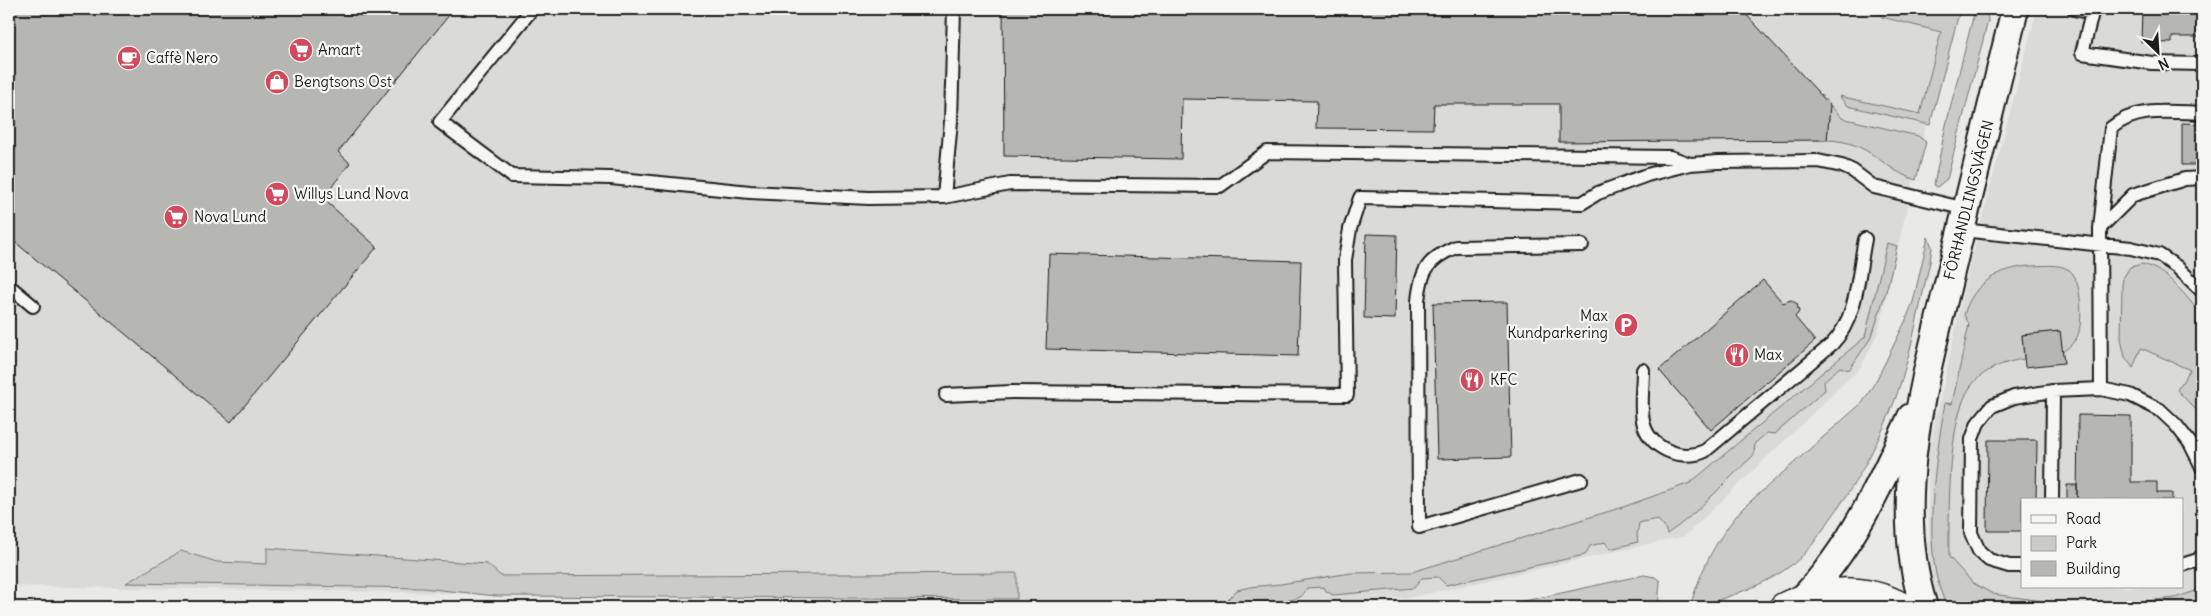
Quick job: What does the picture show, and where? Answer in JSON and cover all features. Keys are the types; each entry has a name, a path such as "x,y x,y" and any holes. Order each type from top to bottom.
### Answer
{"main road":[{"path":"1793,603 1830,593 1846,592 1882,599 1902,607"}],"street":[{"name":"FÖRHANDLINGSVÄGEN","path":"1924,607 1915,576 1911,547 1910,511 1913,466 1923,391 2015,9"},
{"name":"FÖRHANDLINGSVÄGEN","path":"1793,603 1835,561 1857,528 1883,478 1923,391"}],"lane":[{"path":"532,9 440,122 512,176 611,178 750,192 868,198 944,197 1010,184 1220,186 1267,152 1670,157 1690,164"},
{"path":"944,197 952,121 954,9"},
{"path":"2074,9 2093,11 2082,54 2152,63 2202,64"},
{"path":"2101,389 2100,228 2111,128 2121,119 2137,113 2202,113"},
{"path":"946,395 1012,392 1347,395 1344,260 1350,229 1360,198 1582,203 1598,193 1647,175 1690,164 1830,162 1853,171 1874,187 1964,219 2100,245 2131,248 2159,255 2177,267 2202,291"},
{"path":"2100,228 2133,195 2185,179 2202,178"},
{"path":"1643,370 1643,420 1647,432 1659,445 1675,454 1688,456 1705,451 1832,344 1843,332 1852,308 1865,239"},
{"path":"1581,480 1419,527 1418,301 1420,281 1425,269 1441,253 1456,247 1582,245"},
{"path":"9,286 33,306"},
{"path":"2021,566 2010,566 1989,560 1979,551 1971,533 1972,439 1978,423 1992,406 2014,396 2053,391 2101,389 2130,395 2160,410 2190,443 2202,467"},
{"path":"2052,498 2053,391"},
{"path":"2184,564 2198,560 2202,554"}],"shaded area":[{"path":"9,9 1953,9 1878,333 1861,367 1685,536 1413,597 1278,606 9,586"},
{"path":"2037,9 2202,9 2202,607 1943,607 1929,582 1928,457 1965,284"}],"green space":[{"path":"1875,9 1960,9 1930,125 1848,106 1839,96 1920,114 1941,32 1882,17"},
{"path":"1975,9 1987,9 1988,21 1947,179 1937,187 1934,185 1945,129"},
{"path":"1830,105 1842,118 1918,136 1926,142 1916,180 1904,175 1855,145 1827,140"},
{"path":"1928,237 1932,247 1930,262 1913,339 1896,397 1877,443 1846,496 1808,549 1798,560 1782,572 1747,590 1697,607 1690,607 1699,580 1711,554 1734,518 1863,402 1877,379 1913,302"},
{"path":"1887,243 1897,246 1887,288 1872,336 1849,370 1840,367 1824,381 1825,390 1775,434 1767,433 1755,443 1754,455 1701,506 1667,534 1665,528 1657,519 1639,523 1638,542 1610,549 1605,542 1590,546 1585,555 1446,585 1438,577 1422,578 1414,588 1333,595 1326,591 1324,587 1307,588 1300,597 1285,601 1225,602 1237,590 1250,587 1351,573 1412,572 1626,506 1690,483 1865,337"},
{"path":"2142,264 2151,267 2168,278 2183,292 2202,315 2202,405 2195,409 2177,390 2190,370 2141,348 2133,368 2125,357 2121,339 2123,278 2130,267"},
{"path":"2031,266 2060,266 2069,270 2073,275 2079,290 2080,329 2072,345 2062,352 2060,331 2022,335 2024,359 1995,367 1982,375 1971,386 1963,401 1957,420 1953,443 1949,557 1973,583 1993,594 2084,607 1948,607 1939,587 1934,562 1932,507 1945,403 1952,404 1969,324 1964,315 1974,294 1989,279 2008,270"},
{"path":"267,548 487,564 501,576 1017,573 1017,599 496,596 423,588 126,583 181,551 217,562 267,564"},
{"path":"1644,575 1655,577 1660,581 1658,607 1497,607"},
{"path":"2198,590 2202,595 2202,607 2131,607 2135,602 2175,598"},
{"path":"9,604 70,604 84,607 9,607"}],"building":[{"name":"Nova Lund","path":"9,9 454,9 338,152 350,163 337,180 323,197 310,187 377,247 231,422 9,237"},
{"path":"1003,9 1741,9 1830,105 1827,140 1559,142 1559,104 1434,104 1433,129 1316,128 1317,101 1182,99 1181,159 1004,156"},
{"path":"2142,9 2202,9 2202,37 2172,37 2172,43 2141,42"},
{"path":"2182,123 2202,124 2202,165 2182,165"},
{"path":"1366,234 1397,235 1395,319 1364,318"},
{"path":"1049,254 1301,261 1298,356 1046,349"},
{"name":"Max","path":"1763,280 1783,303 1791,300 1797,304 1799,312 1795,317 1815,341 1711,430 1659,370"},
{"name":"KFC","path":"1507,302 1511,457 1437,459 1433,303"},
{"path":"2060,331 2064,363 2025,367 2022,335"},
{"path":"2078,415 2131,416 2131,482 2157,482 2157,493 2172,493 2172,498 2077,498"},
{"path":"1988,440 2037,440 2036,498 2021,498 2021,531 1987,531"},
{"path":"2067,485 2077,485 2077,498 2067,498"}],"place":[{"name":"Amart","path":"301,50"},
{"name":"Caffè Nero","path":"129,58"},
{"name":"Bengtsons Ost","path":"277,82"},
{"name":"Willys Lund Nova","path":"277,194"},
{"name":"Nova Lund","path":"176,217"},
{"name":"Max Kundparkering","path":"1626,325"},
{"name":"Max","path":"1737,355"},
{"name":"KFC","path":"1472,380"}]}
